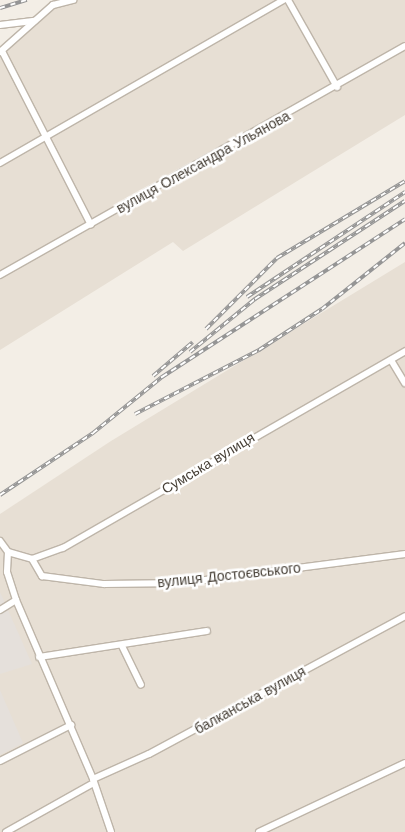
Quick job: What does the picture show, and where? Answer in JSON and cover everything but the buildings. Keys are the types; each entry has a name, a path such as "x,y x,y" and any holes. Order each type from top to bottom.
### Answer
{"street":[{"path":"73,0 53,5 1,52 91,225"},
{"path":"0,163 284,0"},
{"path":"288,0 336,87"},
{"path":"0,25 36,20"},
{"name":"вулиця Олександра Ульянова","path":"0,275 336,87 405,46"},
{"name":"Сумська вулиця","path":"32,560 119,518 200,466 405,351"},
{"path":"392,360 405,383"},
{"path":"0,541 8,552 32,560"},
{"path":"8,552 7,572 16,600 39,657 71,725 111,832"},
{"name":"вулиця Достоєвського","path":"32,560 42,576 104,584 182,583 405,554"},
{"path":"0,610 16,600"},
{"name":"балканська вулиця","path":"6,832 93,781 149,754 405,616"},
{"path":"39,657 122,646 207,631"},
{"path":"122,646 141,685"},
{"path":"0,760 71,725"},
{"path":"259,832 405,763"}],"shaded area":[{"path":"78,0 405,0 405,115 183,251 173,242 0,350 0,53 53,6"},
{"path":"405,262 405,832 0,832 0,514 111,441"},
{"path":"0,592 32,664 0,674"},
{"path":"0,690 23,743 0,755"}],"railway":[{"path":"0,8 27,0"},
{"path":"206,329 277,258 405,181"},
{"path":"247,297 405,192"},
{"path":"190,352 255,299 405,201"},
{"path":"0,495 93,433 162,377 405,219"},
{"path":"135,414 259,350 322,309 405,243"},
{"path":"153,376 193,342"}]}
